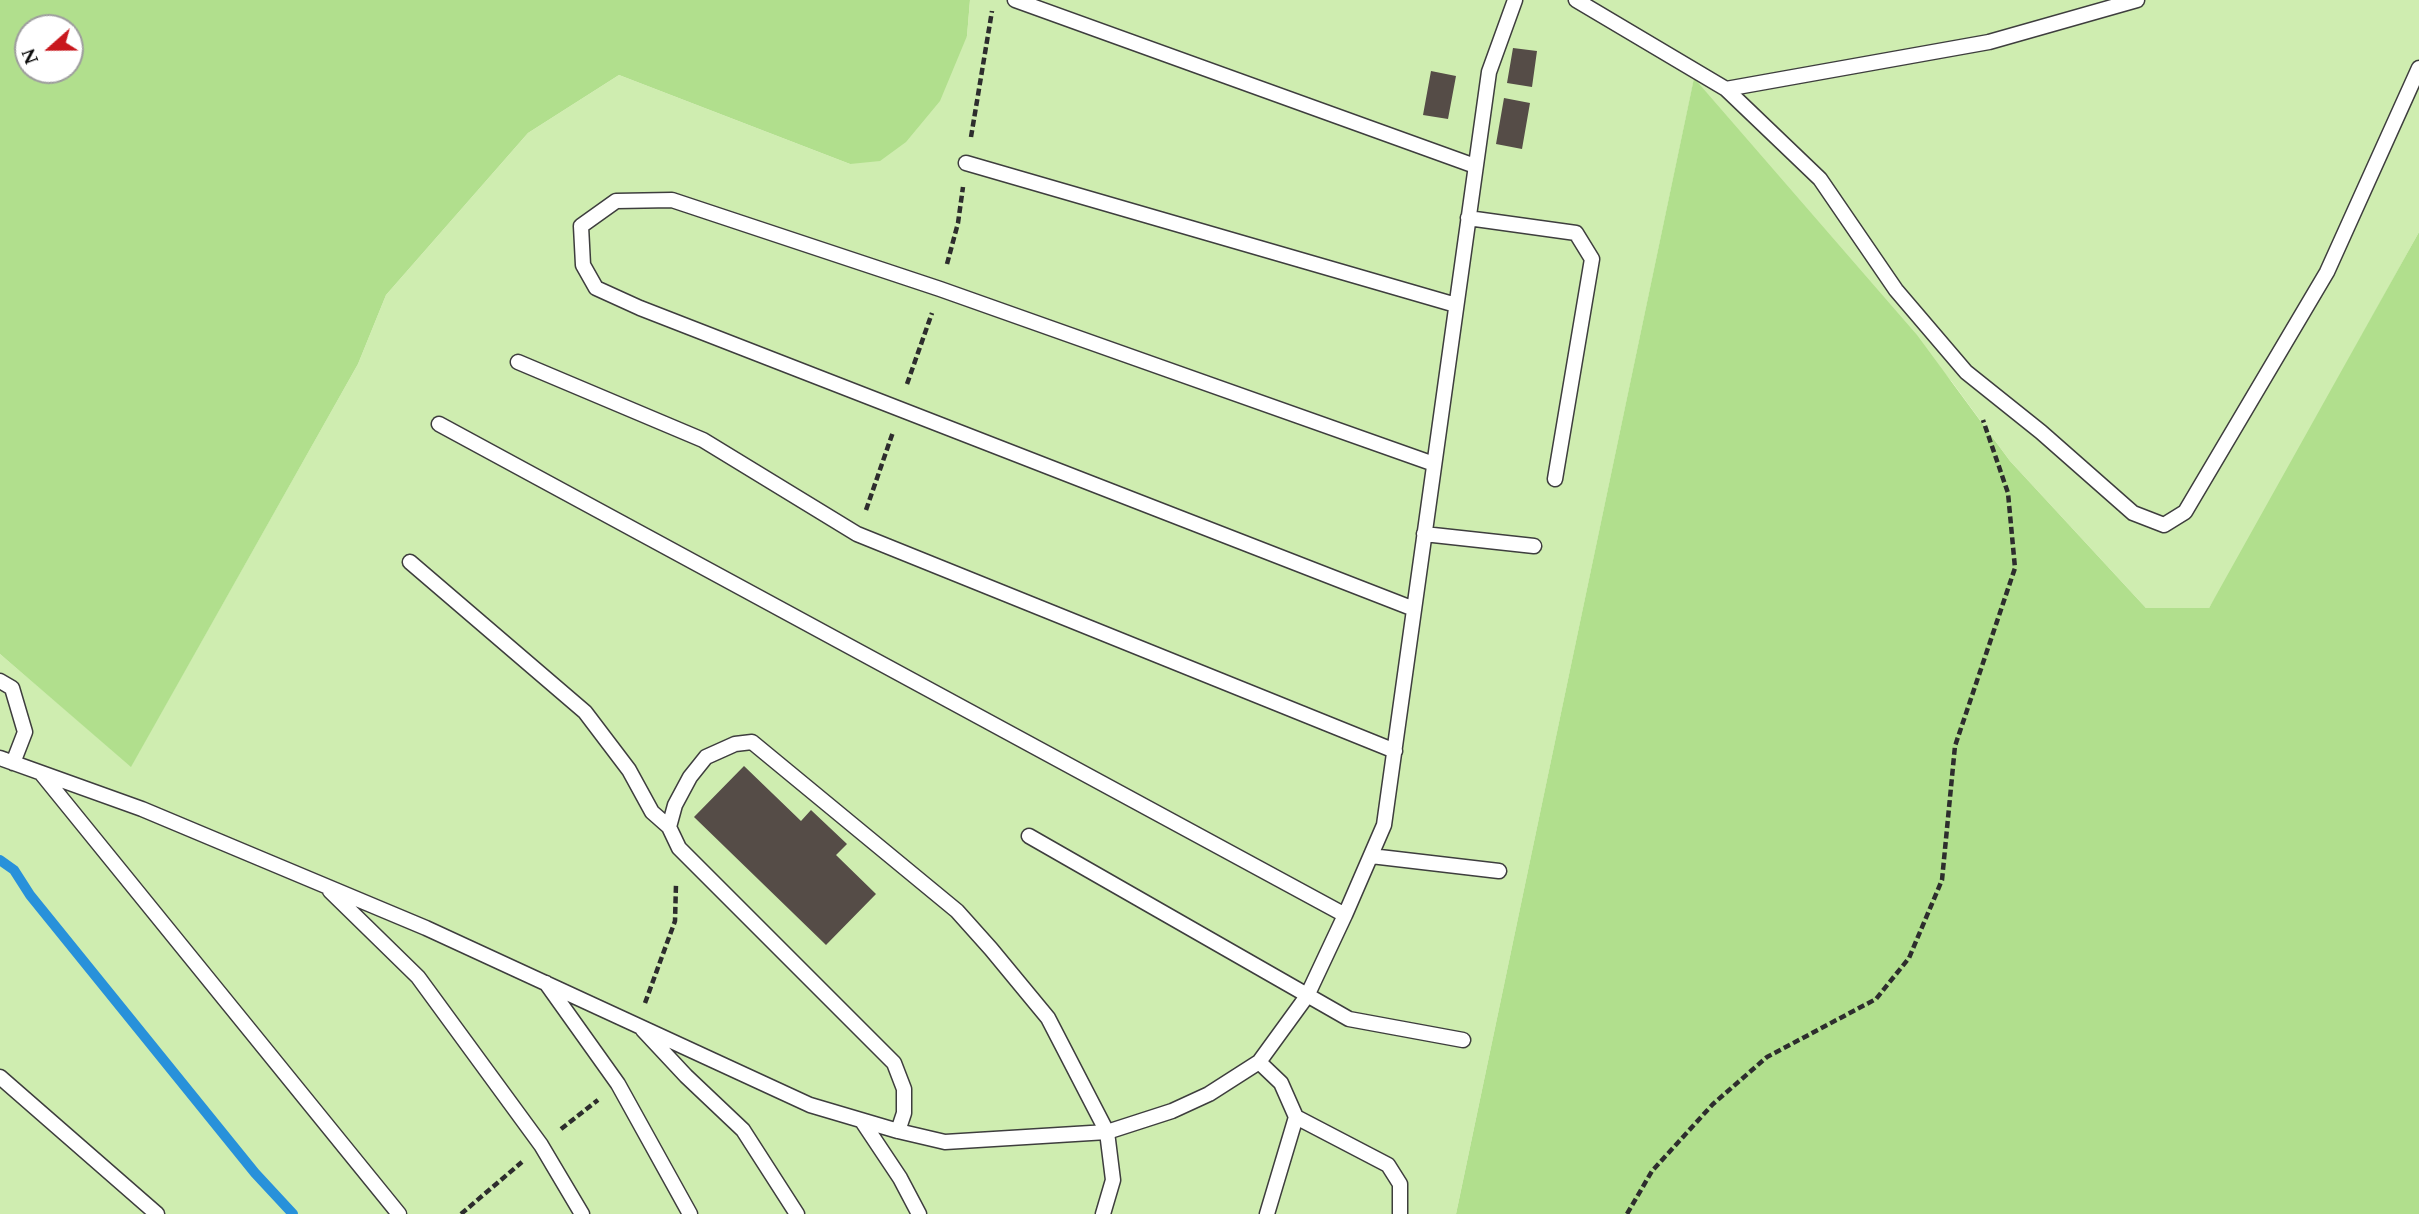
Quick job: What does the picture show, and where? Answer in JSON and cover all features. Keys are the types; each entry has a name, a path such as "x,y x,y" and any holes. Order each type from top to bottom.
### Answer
{"lane":[{"path":"1015,0 1475,166"},
{"path":"0,681 12,688 25,732 6,760 142,809 426,928 810,1105 946,1142 1107,1132 1172,1111 1209,1094 1259,1062 1307,996 1384,825 1489,72 1515,0"},
{"path":"1576,0 1726,89 1820,179 1896,290 1966,372 2041,432 2133,513 2164,525 2185,512 2327,272 2419,68"},
{"path":"1726,89 1989,42 2137,0"},
{"path":"967,163 1456,305"},
{"path":"1414,609 898,410 596,288 583,265 581,226 616,201 671,200 940,289 1434,464"},
{"path":"1468,218 1576,233 1592,258 1555,479"},
{"path":"518,362 703,440 857,534 1395,751"},
{"path":"439,424 1345,915"},
{"path":"1424,534 1534,546"},
{"path":"410,562 585,712 629,770 652,812 669,827 680,848 894,1063 904,1089 904,1113 898,1131"},
{"path":"669,827 675,805 706,757 735,744 752,742 957,911 1048,1018 1107,1132 1113,1180 1103,1214"},
{"path":"41,773 399,1214"},
{"path":"1029,836 1349,1019 1463,1040"},
{"path":"1371,856 1499,871"},
{"path":"324,885 418,977 541,1145 582,1214"},
{"path":"545,982 618,1084 690,1214"},
{"path":"638,1024 686,1076 744,1130 797,1214"},
{"path":"1259,1062 1280,1083 1296,1117 1388,1164 1401,1184 1400,1214"},
{"path":"0,1077 157,1214"},
{"path":"1268,1214 1296,1117"},
{"path":"862,1121 900,1178 919,1214"}],"path":[{"path":"1627,1214 1652,1171 1713,1104 1767,1057 1876,999 1909,958 1942,880 1955,747 2015,568 2008,493 1966,372"},
{"path":"638,1024 675,921 680,848"}],"green space":[{"path":"0,0 970,0 967,36 940,101 906,142 880,161 850,164 619,75 528,133 386,295 358,364 131,767 0,654"},
{"path":"970,0 2419,0 2419,232 2209,608 2146,608 2010,461 1952,382 1694,79 1456,1214 0,1214 0,654 131,766 358,364 386,295 528,133 619,75 850,164 967,36"},
{"path":"1694,78 1917,335 2010,461 2146,608 2209,608 2419,232 2419,1214 1456,1214"}],"building":[{"path":"1513,48 1537,51 1532,87 1507,83"},
{"path":"1431,71 1456,76 1448,119 1423,115"},
{"path":"1504,98 1530,103 1522,149 1496,144"},
{"path":"744,766 801,821 811,810 847,844 836,855 876,894 826,945 694,817"}],"waterway":[{"path":"0,860 14,870 30,895 255,1173 293,1214"}]}
